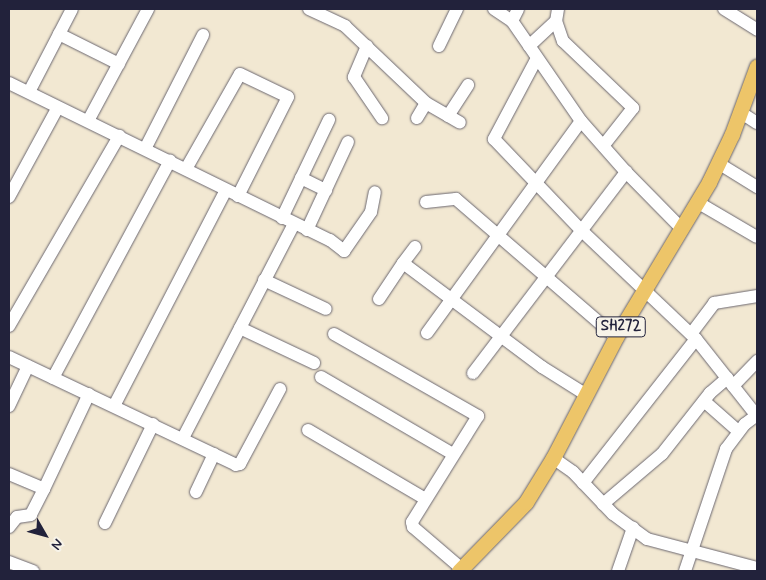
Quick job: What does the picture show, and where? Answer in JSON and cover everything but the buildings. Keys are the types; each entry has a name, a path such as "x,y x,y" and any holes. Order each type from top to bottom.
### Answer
{"main road":[{"name":"SH272","path":"461,570 526,502 553,458 616,336 698,202 718,162 757,68"}],"street":[{"path":"29,92 72,9"},
{"path":"88,121 148,9"},
{"path":"309,9 345,26 426,103 460,123"},
{"path":"439,46 457,9"},
{"path":"494,9 512,22 581,120 603,146 682,229"},
{"path":"512,22 518,9"},
{"path":"724,9 757,30"},
{"path":"529,46 557,15"},
{"path":"557,15 563,41 633,108 603,146"},
{"path":"59,34 119,64"},
{"path":"145,149 203,35"},
{"path":"367,46 354,77 382,118"},
{"path":"538,58 494,139 539,183 581,230 694,336 757,415 738,431 726,448 685,571"},
{"path":"186,169 240,74 288,97 238,196"},
{"path":"9,83 186,169 307,230 344,251 371,212 375,192"},
{"path":"448,116 468,85"},
{"path":"417,118 426,103"},
{"path":"9,197 58,106"},
{"path":"740,112 757,123"},
{"path":"282,218 329,120"},
{"path":"427,333 498,235 539,183 581,120"},
{"path":"9,326 119,136"},
{"path":"307,230 348,142"},
{"path":"53,378 170,161"},
{"path":"718,162 757,187"},
{"path":"473,373 626,172"},
{"path":"301,178 326,190"},
{"path":"114,406 226,190"},
{"path":"426,202 456,200 616,336"},
{"path":"698,202 757,237"},
{"path":"183,438 294,224"},
{"path":"378,299 415,246"},
{"path":"404,263 542,367 585,394"},
{"path":"264,280 326,309"},
{"path":"583,483 694,336 714,303 757,296"},
{"path":"240,328 314,363"},
{"path":"334,334 478,416 424,498 413,527 461,570"},
{"path":"9,357 154,424 236,465 240,464 280,389"},
{"path":"604,504 662,454 704,400 757,361"},
{"path":"9,406 28,366"},
{"path":"321,377 453,454"},
{"path":"9,527 17,517 31,515 90,394"},
{"path":"704,400 738,431"},
{"path":"106,523 154,424"},
{"path":"308,430 424,498"},
{"path":"196,492 214,454"},
{"path":"553,458 583,483 604,504 647,539 691,549 728,566 757,568"},
{"path":"9,474 44,490"},
{"path":"618,571 633,528"},
{"path":"9,562 33,571"}]}
